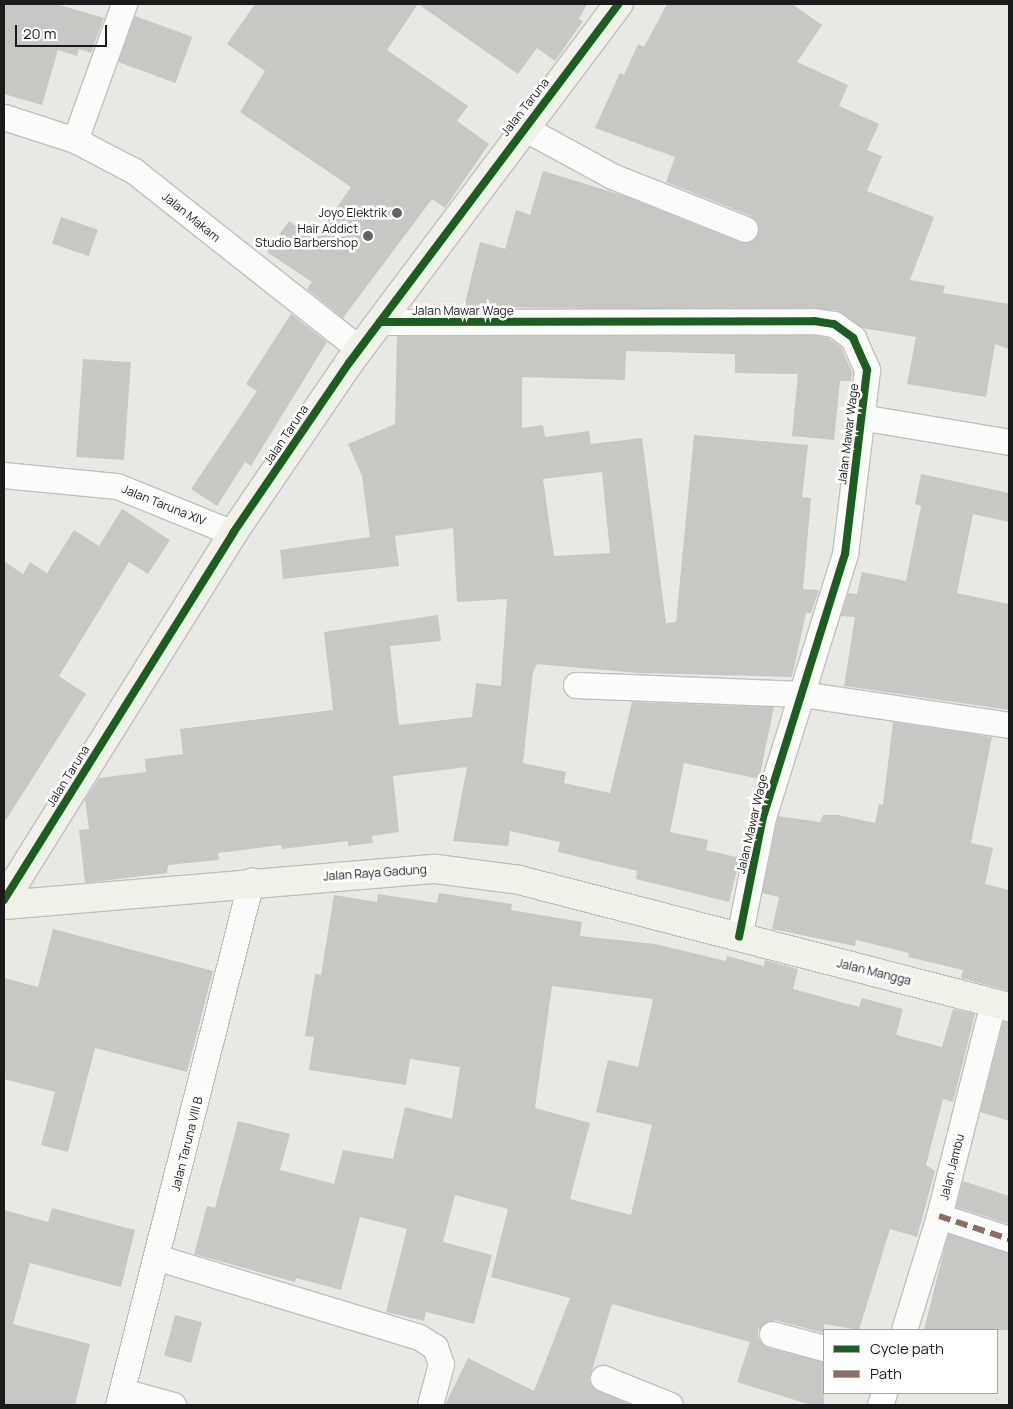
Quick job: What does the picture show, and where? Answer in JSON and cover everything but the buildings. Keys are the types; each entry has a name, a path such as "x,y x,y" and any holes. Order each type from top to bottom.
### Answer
{"street":[{"path":"75,140 124,4"},
{"name":"Jalan Taruna","path":"4,900 233,532 359,349 524,128 620,4"},
{"name":"Jalan Makam","path":"4,117 75,140 134,171 359,349"},
{"path":"524,128 612,176 745,230"},
{"name":"Jalan Mawar Wage","path":"380,322 834,324 853,338 867,370 845,554 763,816 739,937"},
{"path":"860,416 1009,442"},
{"name":"Jalan Taruna XIV","path":"4,475 117,486 233,532"},
{"path":"576,685 802,694 1009,725"},
{"name":"Jalan Raya Gadung","path":"4,905 251,881 436,869 518,880 739,937"},
{"name":"Jalan Taruna VIII B","path":"120,1398 158,1258 251,881"},
{"name":"Jalan Mangga","path":"739,937 1001,1004"},
{"name":"Jalan Jambu","path":"904,1329 1001,1004"},
{"path":"939,1216 1009,1239"},
{"path":"158,1258 419,1337 435,1347 441,1364 430,1405"},
{"path":"772,1334 823,1348"},
{"path":"604,1378 670,1405"},
{"path":"120,1398 173,1405"}],"marked path":[{"path":"939,1216 1009,1239"}],"cycle path":[{"path":"4,900 233,533 349,363 619,4"},
{"path":"380,322 814,321 834,324 853,338 867,370 845,554 763,817 739,937"}],"place":[{"name":"Joyo Elektrik","path":"397,213"},
{"name":"Hair Addict Studio Barbershop","path":"368,236"}]}
